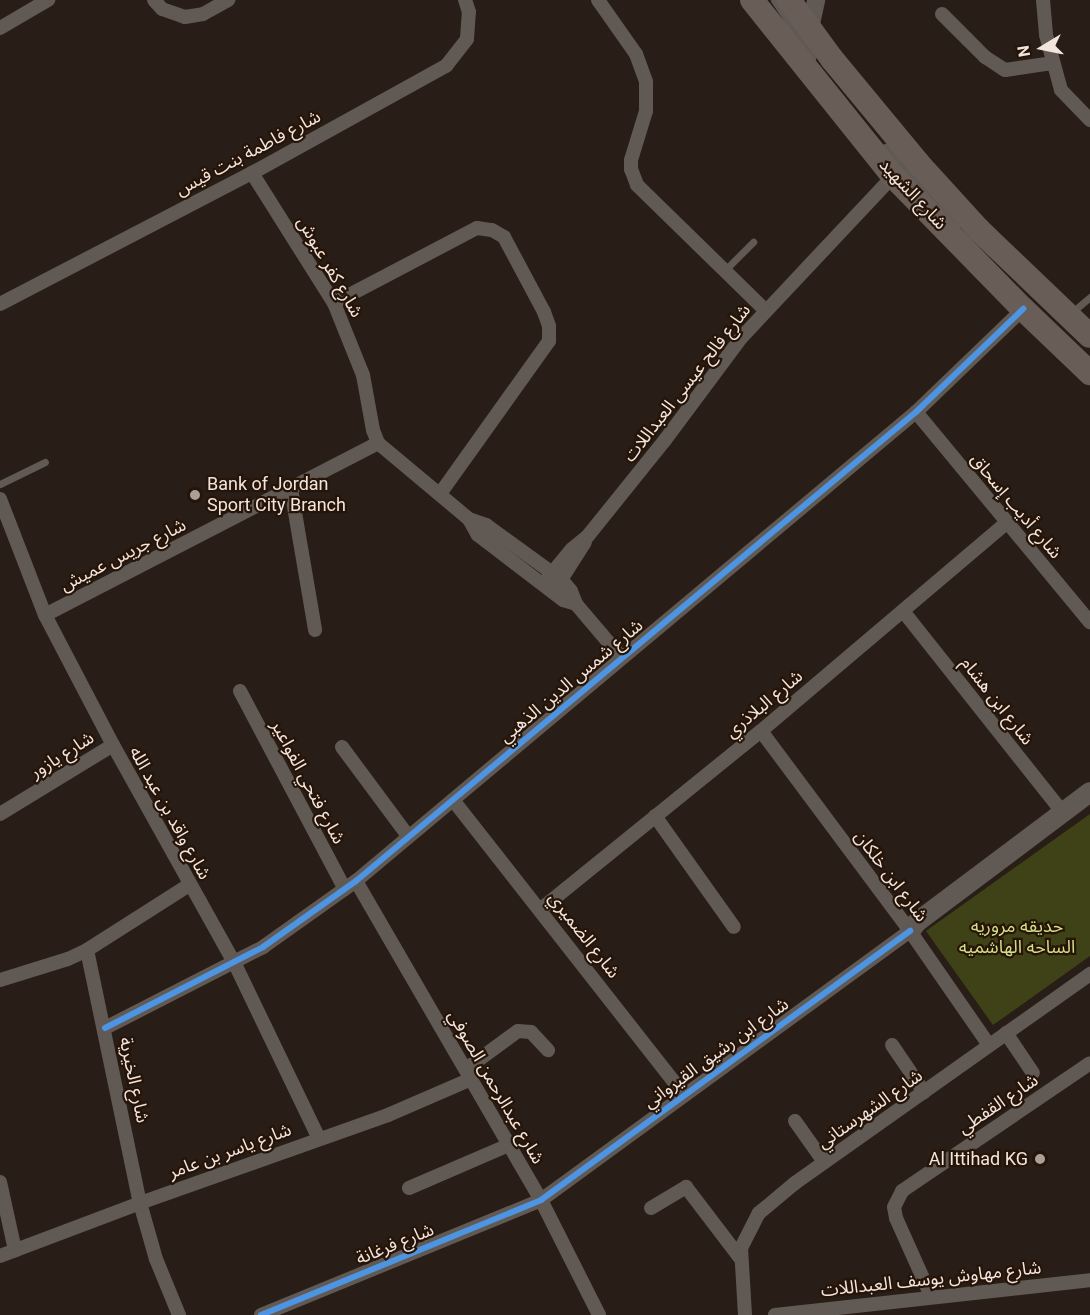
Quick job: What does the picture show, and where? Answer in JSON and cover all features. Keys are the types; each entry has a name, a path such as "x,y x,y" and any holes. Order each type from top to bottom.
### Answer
{"highway":[{"name":"شارع الشهيد","path":"752,0 893,176 1023,309 1090,373"},
{"name":"شارع الشهيد","path":"789,0 918,164 979,230 1090,336"}],"main road":[{"name":"شارع ابن رشيق القيرواني","path":"910,931 920,920 1090,792"},
{"name":"شارع ابن رشيق القيرواني","path":"910,931 925,927 1090,806"}],"street":[{"path":"0,28 48,0"},
{"path":"154,0 162,9 185,17 203,14 228,0"},
{"name":"شارع فاطمة بنت قيس","path":"0,304 28,292 252,173 446,66 467,39 469,12 465,0"},
{"path":"598,0 636,54 646,82 646,111 631,160 633,178 643,192 766,311"},
{"path":"810,29 816,0"},
{"path":"1043,0 1053,63 1061,90 1090,120"},
{"path":"942,15 985,57 1005,70 1053,63"},
{"name":"شارع كفر عبوش","path":"252,173 334,303 363,375 373,430 378,443"},
{"name":"شارع فالح عيسى العبداللات","path":"552,582 665,440 741,338 893,176"},
{"path":"334,303 477,228 492,230 504,237 544,312 549,326 549,341 440,494"},
{"name":"شارع شمس الدين الذهبي","path":"105,1028 234,962 290,930 350,885 916,412 1023,309"},
{"name":"شارع أديب إسحاق","path":"916,412 1090,622"},
{"path":"378,443 469,519 478,535 552,582 563,600 576,604 621,657"},
{"name":"شارع جريس عميش","path":"45,615 378,443"},
{"path":"291,489 315,630"},
{"name":"شارع واقد بن عبد الله","path":"0,499 45,615 112,745 234,962 319,1139"},
{"name":"شارع البلاذري","path":"541,909 761,731 1006,523"},
{"name":"شارع ابن هشام","path":"903,611 1062,813"},
{"name":"شارع فتحي الفواعير","path":"240,691 315,838 350,885"},
{"name":"شارع ابن خلكان","path":"761,731 910,931 989,1045"},
{"name":"شارع يازور","path":"0,814 112,745"},
{"path":"342,747 408,836"},
{"name":"شارع الضميري","path":"453,800 541,909 684,1095"},
{"path":"655,816 734,927"},
{"path":"0,980 68,959 87,950 189,885"},
{"name":"شارع عبدالرحمن الصوفي","path":"350,885 468,1074 541,1200 599,1315"},
{"name":"شارع ابن رشيق القيرواني","path":"541,1200 910,931"},
{"name":"شارع الخيرية","path":"87,950 140,1203 152,1248 179,1315"},
{"name":"شارع الشهرستاني","path":"745,1315 740,1258 749,1228 759,1213 824,1162 1090,974"},
{"name":"شارع ياسر بن عامر","path":"0,1256 140,1203 388,1115 468,1074 518,1031 531,1032 548,1050"},
{"path":"1006,1033 1033,1073"},
{"path":"892,1045 924,1092"},
{"name":"شارع القفطي","path":"931,1296 896,1218 894,1207 902,1191 1090,1063"},
{"path":"795,1121 824,1162"},
{"path":"409,1188 509,1145"},
{"path":"0,1182 15,1250"},
{"path":"651,1209 686,1186 740,1258"},
{"name":"شارع فرغانة","path":"261,1315 541,1200"},
{"name":"شارع مهاوش يوسف العبداللات","path":"775,1315 1090,1280"}],"lane":[{"path":"765,0 820,78 876,146 931,206 1006,279"},
{"path":"774,0 819,67"},
{"path":"877,138 965,231"},
{"path":"725,270 753,242"},
{"path":"1068,315 1090,297"},
{"path":"0,484 45,462"}],"green space":[{"name":"حديقه مروريه الساحه الهاشميه","path":"1090,814 1090,956 993,1025 926,931"}],"cycle path":[{"path":"105,1028 263,947 356,881 916,412 1023,309"},
{"path":"261,1315 541,1200 910,931"}],"place":[{"name":"Bank of Jordan Sport City Branch","path":"195,495"},
{"name":"Al Ittihad KG","path":"1040,1159"}]}
